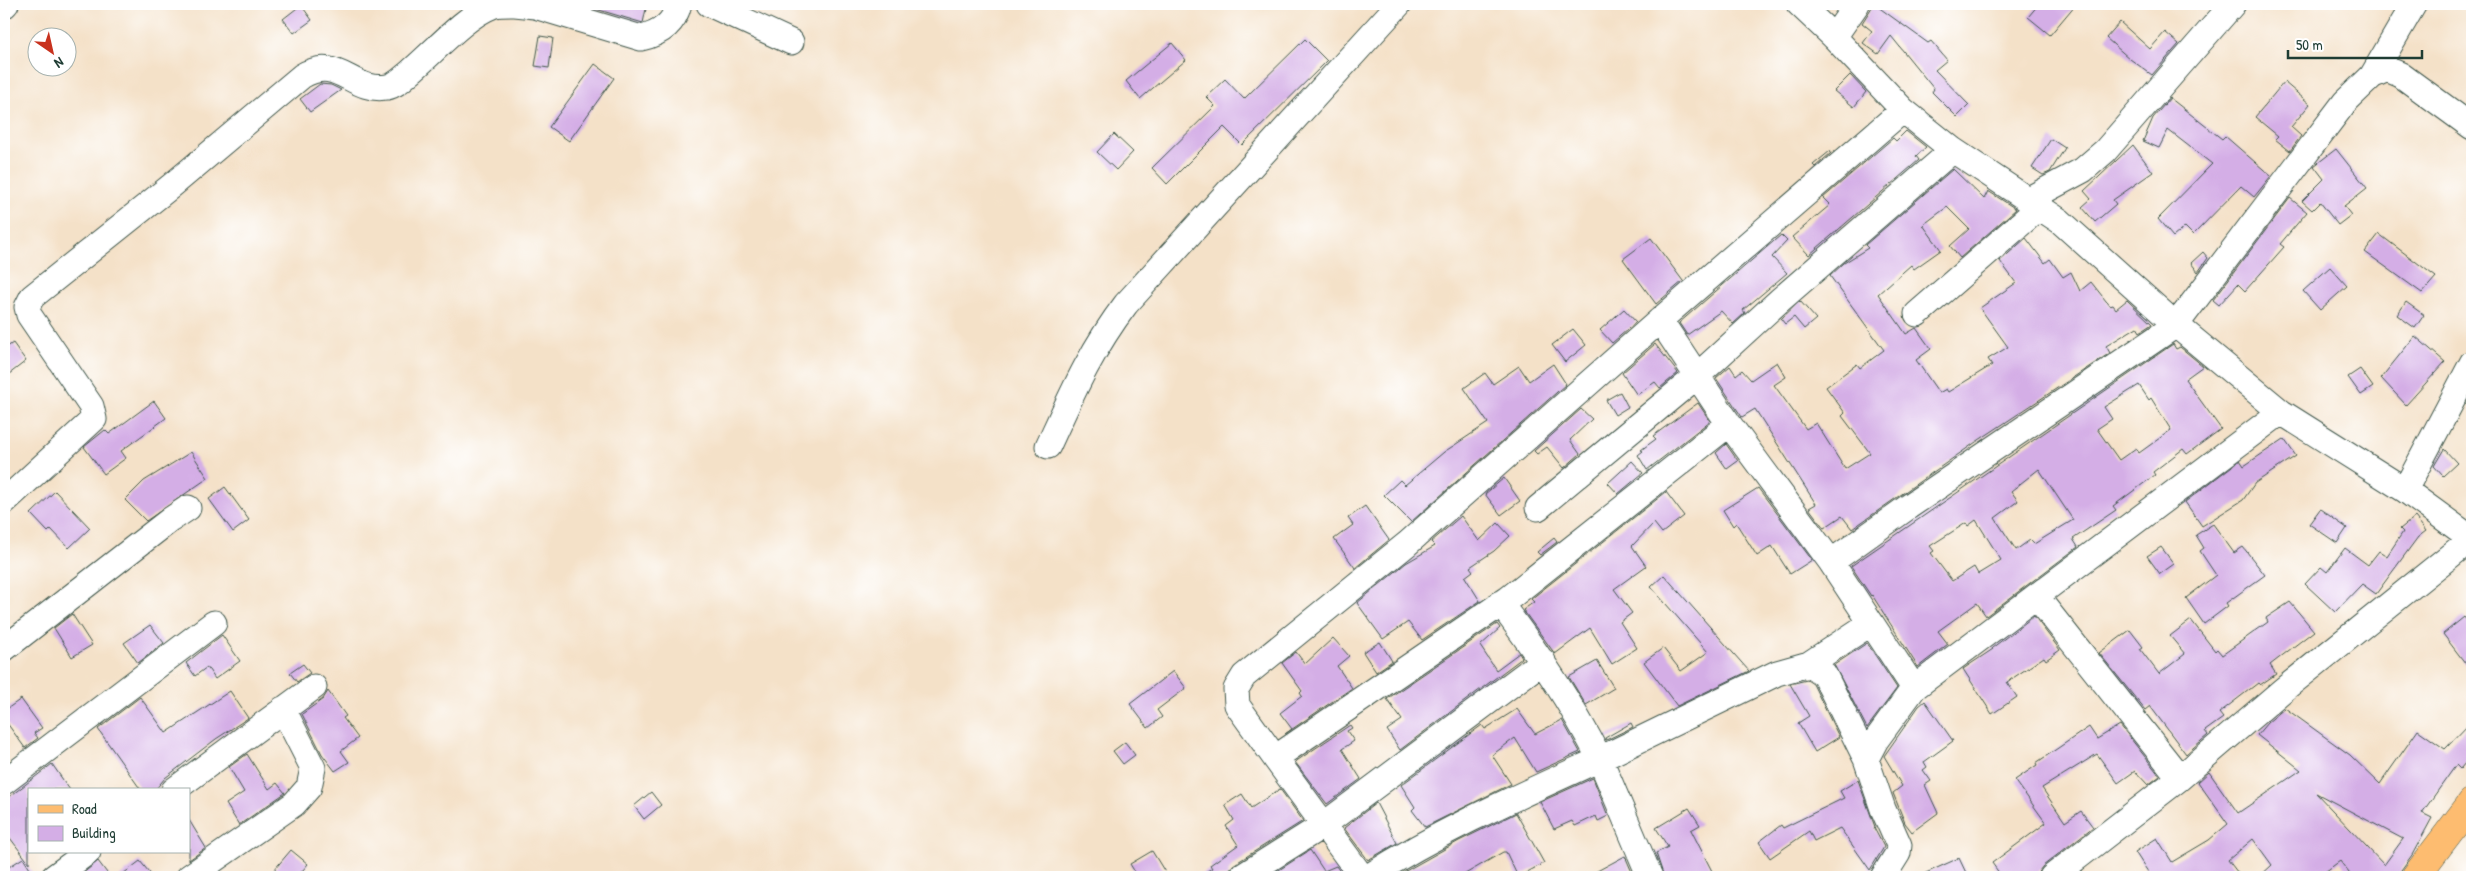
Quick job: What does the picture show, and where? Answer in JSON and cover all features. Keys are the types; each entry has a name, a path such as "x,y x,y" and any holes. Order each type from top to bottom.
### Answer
{"main road":[{"path":"2415,877 2472,802"}],"street":[{"path":"4,502 94,419 91,406 29,315 27,307 32,297 170,187 314,68 326,68 374,88 389,87 419,65 476,14 493,5 511,4"},
{"path":"515,4 535,6 641,38 654,35 667,26 676,13 679,4"},
{"path":"709,4 791,42"},
{"path":"1048,446 1081,373 1102,336 1126,304 1399,4"},
{"path":"1799,4 1834,37 1903,110 1953,150 2035,202 2176,326 2281,412 2405,490 2472,539 2283,690 2180,778 2052,877"},
{"path":"1834,37 1857,4"},
{"path":"1918,314 2035,202 2083,170 2105,150 2233,4"},
{"path":"1831,562 1908,507 2176,326 2304,153 2345,102 2372,76 2414,4"},
{"path":"2372,76 2387,69 2401,75 2472,127"},
{"path":"1362,877 1322,826 1237,705 1236,689 1244,676 1407,544 1660,320 1903,110"},
{"path":"1538,508 1697,376 1780,300 1953,150"},
{"path":"1660,320 1729,424 1831,562 1914,688"},
{"path":"2405,490 2472,363"},
{"path":"1866,759 1914,688 2281,412"},
{"path":"1275,758 1500,603 1729,424"},
{"path":"4,649 188,508"},
{"path":"2036,596 2180,778"},
{"path":"1500,603 1543,661 1575,710 1600,759 1650,877"},
{"path":"4,782 214,623"},
{"path":"1368,877 1405,854 1496,807 1777,673 1809,664 1871,623"},
{"path":"1241,877 1322,826 1543,661"},
{"path":"1809,664 1824,674 1866,759 1883,809 1899,845 1898,853 1883,877"},
{"path":"177,788 314,687"},
{"path":"189,877 294,804 309,787 313,768 284,709"},
{"path":"54,877 85,854"}],"building":[{"path":"579,4 647,4 643,23"},
{"path":"1874,4 1928,43 1931,41 1947,60 1935,70 1969,105 1957,117 1932,92 1934,89 1891,36 1878,54 1863,43 1872,31 1862,23"},
{"path":"2039,4 2076,4 2050,35 2028,17"},
{"path":"301,5 312,20 294,33 283,19"},
{"path":"2120,22 2150,49 2165,32 2179,44 2152,75 2106,38"},
{"path":"540,36 553,38 549,68 535,66"},
{"path":"1305,39 1327,61 1242,145 1224,127 1167,184 1152,168 1215,106 1206,97 1225,79 1244,99"},
{"path":"1172,43 1186,60 1140,99 1126,81"},
{"path":"595,64 614,78 569,141 549,127"},
{"path":"1850,75 1866,92 1854,107 1834,91"},
{"path":"2284,82 2310,104 2291,127 2301,136 2290,151 2275,139 2278,136 2255,117"},
{"path":"320,84 331,85 341,90 310,112 300,99"},
{"path":"2170,98 2222,139 2225,136 2271,176 2254,197 2241,186 2193,235 2185,227 2173,237 2158,219 2212,164 2168,130 2159,148 2143,141 2153,118"},
{"path":"1906,131 1926,147 1916,156 1919,160 1809,255 1792,237 1830,205 1823,198 1893,138 1896,141"},
{"path":"1114,134 1133,152 1116,170 1097,152"},
{"path":"2051,139 2065,148 2050,172 2043,175 2032,168"},
{"path":"2133,145 2153,172 2113,200 2116,204 2095,222 2082,207 2091,199 2084,191"},
{"path":"2336,149 2367,188 2344,206 2351,215 2338,225 2320,202 2312,210 2302,201 2324,179 2314,166"},
{"path":"1830,151 1831,153 1815,167 1813,165"},
{"path":"1953,169 1984,199 1988,191 2016,209 1960,258 1950,246 1969,229 1947,207 1923,225 1941,250 1914,269 1911,265 1878,294 1906,334 1916,328 1931,349 1916,360 1939,393 1946,389 1948,392 1992,365 1988,359 2008,347 1980,308 2016,283 2000,261 2026,238 2045,263 2050,259 2063,277 2071,272 2080,291 2091,282 2110,306 2113,305 2116,309 2127,300 2152,324 2140,332 2137,327 2106,346 2110,353 1976,442 1852,529 1842,516 1824,528 1809,508 1816,504 1755,409 1742,417 1716,378 1730,366 1736,375 1742,370 1751,380 1777,362 1786,377 1774,385 1806,429 1816,423 1845,469 1870,453 1842,416 1845,413 1826,387 1857,364 1860,368 1884,350 1830,276 1844,263 1868,248 1865,245"},
{"path":"2290,198 2307,212 2280,244 2284,247 2245,291 2238,284 2219,305 2213,300"},
{"path":"2379,234 2436,277 2422,293 2365,252"},
{"path":"1781,235 1787,241 1772,257 1787,273 1743,310 1745,313 1733,324 1721,311 1687,335 1679,323"},
{"path":"1651,238 1683,281 1656,304 1623,259"},
{"path":"2203,252 2208,258 2198,272 2191,263"},
{"path":"2330,267 2347,286 2320,310 2303,291"},
{"path":"1800,301 1816,319 1804,329 1794,317 1785,324 1781,319"},
{"path":"2406,302 2424,315 2415,328 2397,315"},
{"path":"1624,309 1636,322 1612,343 1600,330"},
{"path":"1573,329 1586,345 1565,362 1552,345"},
{"path":"2415,336 2445,362 2406,405 2381,378"},
{"path":"13,343 26,361 4,378 4,349"},
{"path":"1655,344 1678,373 1660,388 1655,382 1637,395 1622,373"},
{"path":"2173,344 2176,349 2180,347 2203,366 2185,379 2221,429 2187,454 2183,449 2153,472 2155,475 2113,506 2116,510 2073,539 2078,547 1986,616 1977,603 1938,631 1948,644 1918,667 1851,566","holes":["2139,385 2149,400 2151,398 2171,430 2139,453 2136,448 2119,460 2097,429 2112,419 2104,407","2039,469 2073,520 2034,544 2030,540 2016,550 1995,518 2018,501 2011,491","1976,520 2001,560 1978,574 1974,567 1952,581 1931,553 1934,551 1930,546 1966,523 1968,526"]},
{"path":"1553,364 1566,384 1411,522 1384,495 1400,480 1405,485 1444,452 1488,423 1464,388 1485,373 1493,384 1519,366 1529,381"},
{"path":"2360,369 2373,387 2361,395 2348,377"},
{"path":"1620,392 1628,407 1615,415 1606,400"},
{"path":"154,401 166,418 121,451 126,458 104,474 84,447 105,430 109,434"},
{"path":"1698,403 1710,421 1647,470 1638,455 1643,451 1641,450 1656,439 1653,436"},
{"path":"1581,409 1592,419 1570,440 1580,454 1564,468 1547,447 1537,454 1534,451"},
{"path":"2284,439 2296,456 2255,483 2243,500 2202,526 2185,502 2240,460 2244,466"},
{"path":"1726,444 1738,461 1727,469 1716,453"},
{"path":"2444,449 2457,463 2443,476 2434,466"},
{"path":"191,452 208,478 146,521 125,500 144,481"},
{"path":"1632,461 1643,473 1618,494 1608,483"},
{"path":"1504,478 1520,501 1501,515 1485,494"},
{"path":"225,487 249,520 233,532 209,499"},
{"path":"1758,488 1812,560 1790,574 1772,546 1757,556 1736,523 1733,526 1723,510"},
{"path":"55,491 90,528 69,548 51,529 48,532 31,514"},
{"path":"1666,492 1684,516 1662,533 1654,523 1632,546 1646,566 1614,589 1632,613 1620,622 1637,648 1612,664 1590,628 1555,654 1523,610 1534,602 1531,599"},
{"path":"1365,506 1389,540 1355,568 1334,539 1353,525 1348,518"},
{"path":"2320,509 2347,528 2337,543 2309,524"},
{"path":"1461,516 1479,541 1498,523 1510,536 1494,551 1470,567 1473,571 1465,577 1480,601 1422,640 1408,622 1383,639 1357,603 1406,563 1435,546 1431,542"},
{"path":"2415,517 2426,531 2418,537 2376,594 2362,584 2335,612 2305,584 2321,567 2327,572 2345,548 2368,565 2379,551 2387,556 2403,532 2400,529"},
{"path":"2213,524 2234,553 2243,547 2265,575 2226,603 2228,606 2204,624 2186,598 2216,575 2200,551 2204,548 2196,535"},
{"path":"1554,538 1557,542 1540,555 1537,552"},
{"path":"2161,547 2174,564 2160,574 2147,556"},
{"path":"1664,575 1749,671 1677,706 1644,662 1663,648 1681,671 1708,652 1651,587"},
{"path":"2290,602 2314,631 2270,665 2276,674 2260,685 2258,683 2219,713 2223,718 2205,731 2208,735 2186,754 2150,706 2145,710 2099,653 2130,630 2143,647 2140,649 2159,674 2185,654 2170,636 2191,620 2215,651 2217,649 2222,655 2268,622 2266,618"},
{"path":"72,614 92,645 72,657 54,628"},
{"path":"2034,616 2060,650 2046,660 2044,657 2007,682 2017,697 1992,714 1963,669 1993,649"},
{"path":"2464,617 2472,627 2472,672 2443,634"},
{"path":"1497,624 1500,628 1480,646 1496,670 1519,653 1522,658 1400,750 1387,730 1402,720 1387,699"},
{"path":"150,625 164,643 138,663 124,643"},
{"path":"222,635 240,661 215,679 207,667 195,676 186,663"},
{"path":"1333,638 1349,656 1337,666 1352,688 1285,734 1292,729 1280,713 1302,696 1300,693 1302,691 1282,663 1296,652 1305,664"},
{"path":"1380,642 1392,661 1376,672 1363,652"},
{"path":"1867,643 1897,688 1867,728 1834,665"},
{"path":"1597,661 1614,688 1586,705 1569,677"},
{"path":"303,664 310,673 297,682 290,673"},
{"path":"1173,671 1186,688 1157,710 1162,717 1148,728 1130,704"},
{"path":"1807,680 1813,684 1839,737 1815,752 1798,723 1809,716 1790,684"},
{"path":"230,691 248,718 216,739 165,778 157,788 140,788 98,729 140,697 166,733"},
{"path":"328,691 346,716 343,718 358,738 341,751 349,762 335,771 322,754 302,714 323,699"},
{"path":"21,699 42,728 34,733 38,738 25,748 4,719 4,711"},
{"path":"1925,701 1953,741 1924,762 1927,767 1923,770 1931,781 1925,785 1938,813 1912,832 1905,823 1893,793 1902,786 1884,756 1919,706"},
{"path":"2285,708 2350,755 2380,784 2418,730 2445,749 2472,721 2472,755 2460,769 2456,765 2422,813 2432,818 2412,855 2396,877 2352,877 2340,861 2318,877 2259,877 2272,865 2253,839 2228,860 2241,877 2147,877 2150,875 2135,852 2157,838 2172,862 2209,840 2228,824 2198,782 2209,772 2238,813 2301,770 2257,735 2267,723","holes":["2316,793 2403,839 2384,865"]},
{"path":"1517,709 1535,734 1562,720 1580,752 1536,772 1515,738 1492,755 1511,784 1425,827 1412,810 1415,807 1401,785 1482,725 1485,729"},
{"path":"1631,723 1633,727 1606,740 1605,738"},
{"path":"1350,725 1352,728 1347,731 1354,741 1342,749 1361,779 1327,804 1295,762"},
{"path":"2120,725 2160,776 2148,785 2135,771 2118,783 2097,754 2042,788 2065,822 2081,811 2093,827 2043,866 2034,877 2002,877 1992,863 2046,823 2015,780 2037,765 2036,763 2089,727 2097,739"},
{"path":"1125,742 1135,755 1123,764 1113,751"},
{"path":"247,754 269,789 277,783 285,793 239,825 226,804 244,792 229,767"},
{"path":"52,764 69,788 28,788 29,863 4,830 4,801"},
{"path":"1593,778 1608,816 1598,821 1596,816 1575,826 1572,821 1554,829 1540,802"},
{"path":"1858,780 1874,828 1884,847 1870,870 1840,828 1814,841 1809,831 1770,858 1759,842 1781,825 1783,828 1844,798 1840,791"},
{"path":"1280,789 1303,821 1233,865 1227,877 1197,877 1212,868 1210,865 1238,845 1226,826 1234,820 1225,805 1242,794 1251,808"},
{"path":"651,792 661,805 644,819 634,806"},
{"path":"1376,803 1397,843 1368,860 1344,828"},
{"path":"1689,808 1700,825 1691,830 1715,877 1664,877 1656,853 1668,847 1656,828"},
{"path":"1516,813 1544,863 1518,877 1506,852 1503,852 1460,877 1395,877 1459,841"},
{"path":"190,822 206,848 189,860 190,854"},
{"path":"291,850 308,864 297,877 268,877"},
{"path":"1310,850 1324,871 1336,866 1344,877 1268,877"},
{"path":"1152,851 1168,877 1138,877 1130,864"},
{"path":"1625,856 1634,877 1586,877"},
{"path":"23,858 35,877 4,877 4,870"},
{"path":"1959,858 1968,877 1917,877"},
{"path":"98,861 110,877 83,877 81,875"},
{"path":"140,861 153,877 119,877"}]}
